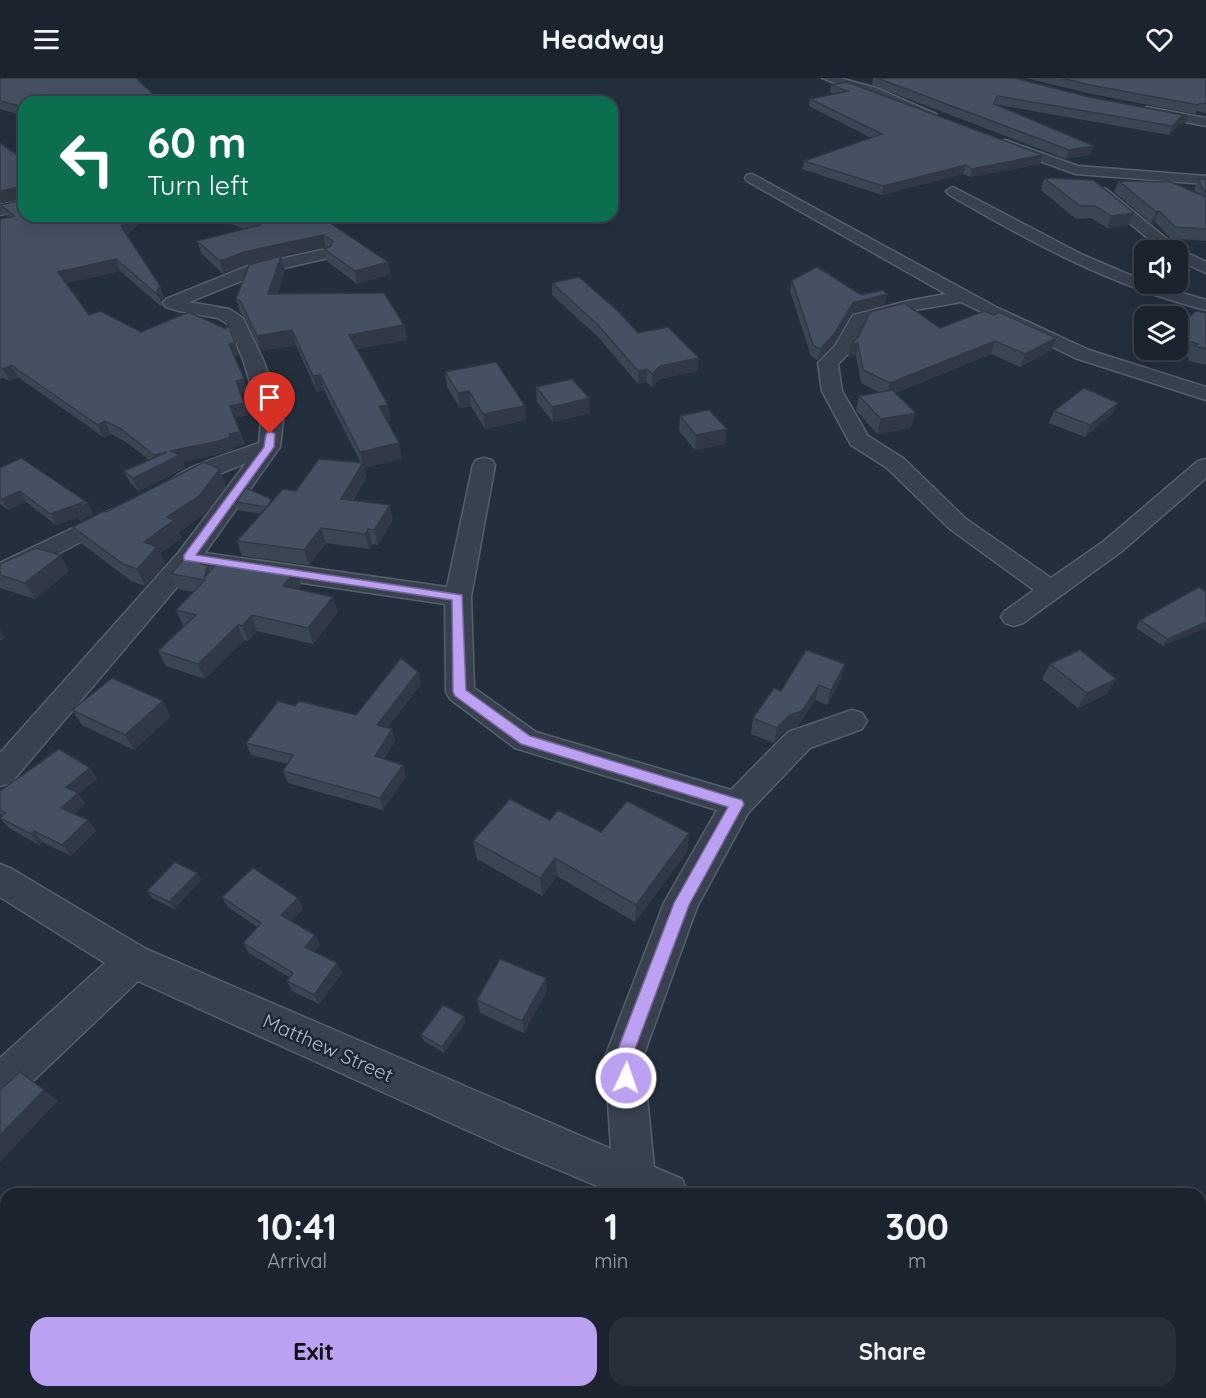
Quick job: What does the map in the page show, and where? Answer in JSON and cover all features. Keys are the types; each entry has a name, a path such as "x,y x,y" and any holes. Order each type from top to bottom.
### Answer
{"street":[{"path":"828,78 872,91 946,120"},
{"path":"1132,108 1206,122"},
{"path":"988,137 1076,170 1206,180"},
{"path":"1076,170 1159,240"},
{"path":"752,178 964,296 1082,354 1206,394"},
{"path":"953,191 1022,231 1129,280 1206,305"},
{"path":"0,210 18,206"},
{"path":"0,774 188,558 269,447 272,421 254,362 237,322 223,313 172,303 254,270 326,254"},
{"path":"1188,259 1206,268"},
{"path":"964,296 908,306 859,320 843,349 828,363 832,391 859,440 895,463 958,524 1051,591"},
{"path":"160,493 202,471 269,447"},
{"path":"484,465 458,597 460,692 526,740 737,804"},
{"path":"1014,617 1113,546 1206,466"},
{"path":"0,573 128,509"},
{"path":"188,558 458,597"},
{"path":"645,1188 624,1057 681,903 737,804 799,740 852,721"},
{"name":"Matthew Street","path":"0,879 133,961 643,1188"},
{"path":"0,1085 133,961"}],"building":[{"path":"0,78 136,78 155,96 18,96 18,106 0,101"},
{"path":"877,78 1014,78 1089,97 1188,116 1181,117 1172,126 997,96 994,104 1094,146 1069,150"},
{"path":"1062,78 1206,78 1206,104 1198,105"},
{"path":"847,82 1043,155 972,169 966,165 883,186 804,161 882,134 810,99 848,91 831,85"},
{"path":"0,143 18,156 18,187 0,191"},
{"path":"1044,178 1093,180 1134,213 1111,216 1095,206 1080,206"},
{"path":"1198,179 1206,179 1206,195"},
{"path":"1119,181 1171,182 1206,197 1206,229 1175,227 1159,211 1156,212"},
{"path":"18,201 18,222 125,222 121,226 160,286 157,291 159,296 116,259 58,272 89,315 100,311 141,332 189,312 226,329 228,324 235,343 229,344 244,379 236,381 244,403 230,406 240,432 229,434 230,437 219,441 171,451 180,455 133,478 124,471 167,452 154,455 121,429 105,421 98,425 11,365 3,369 0,367 0,219 14,216 1,205"},
{"path":"252,222 329,222 388,262 355,271 324,249 331,246 333,241 323,235 244,252 220,261 197,241 260,225"},
{"path":"281,256 268,294 384,293 404,325 349,335 388,405 379,406 399,443 360,452 320,375 313,376 292,330 257,336 241,302 236,299 249,265"},
{"path":"817,267 861,295 883,290 887,294 853,303 835,333 820,349 813,345 792,280"},
{"path":"579,277 619,312 638,333 668,327 699,358 660,366 652,374 647,369 638,371 598,325 552,283"},
{"path":"904,303 940,328 985,311 994,315 999,312 1056,338 1025,354 995,341 890,383 863,370 858,343 851,344 858,337 870,312"},
{"path":"1196,311 1206,313 1206,349 1188,341 1188,319"},
{"path":"496,362 525,406 483,414 469,391 458,393 445,372"},
{"path":"572,379 589,398 552,407 536,387"},
{"path":"1084,388 1118,403 1090,425 1054,411"},
{"path":"892,390 916,413 881,419 859,396"},
{"path":"709,410 727,429 696,435 680,416"},
{"path":"21,458 88,503 75,510 84,502 50,514 20,491 0,498 0,468"},
{"path":"319,459 363,463 341,499 390,505 374,530 368,529 365,534 321,528 304,550 237,541 283,489 296,491"},
{"path":"204,462 220,469 199,496 167,517 174,520 144,542 157,547 137,569 123,564 73,527 106,512"},
{"path":"246,488 271,499 270,503 266,507 236,502"},
{"path":"36,548 61,555 25,583 0,575 0,564"},
{"path":"185,558 208,566 204,578 221,559 296,570 283,586 333,597 308,628 252,615 242,626 238,625 198,664 158,651 196,615 176,610 205,580 171,574"},
{"path":"1199,587 1206,592 1206,622 1168,639 1140,620"},
{"path":"806,650 845,664 831,690 819,685 802,711 790,715 777,728 753,718 774,688 781,691"},
{"path":"1080,650 1116,679 1087,693 1050,664"},
{"path":"401,658 418,672 377,725 392,729 375,756 403,765 380,798 283,771 293,755 246,743 278,701 295,706 299,701 356,715"},
{"path":"112,678 163,701 125,735 72,710"},
{"path":"59,749 90,768 66,787 78,793 61,808 88,820 62,845 34,831 31,834 0,818 5,813 0,810 0,791"},
{"path":"510,799 550,820 558,810 601,832 627,801 689,833 636,905 555,858 540,878 473,841"},
{"path":"175,862 197,873 169,902 147,891"},
{"path":"253,868 298,898 281,915 315,935 305,947 337,963 314,995 287,981 293,973 243,943 261,923 222,897"},
{"path":"500,959 546,978 522,1021 477,1000"},
{"path":"443,1005 464,1016 442,1047 421,1035"},
{"path":"20,1072 44,1090 0,1135 0,1090"}],"route":[{"path":"270,434 269,447 188,558 458,597 460,692 526,740 737,804 681,903 624,1057 626,1078"}]}
